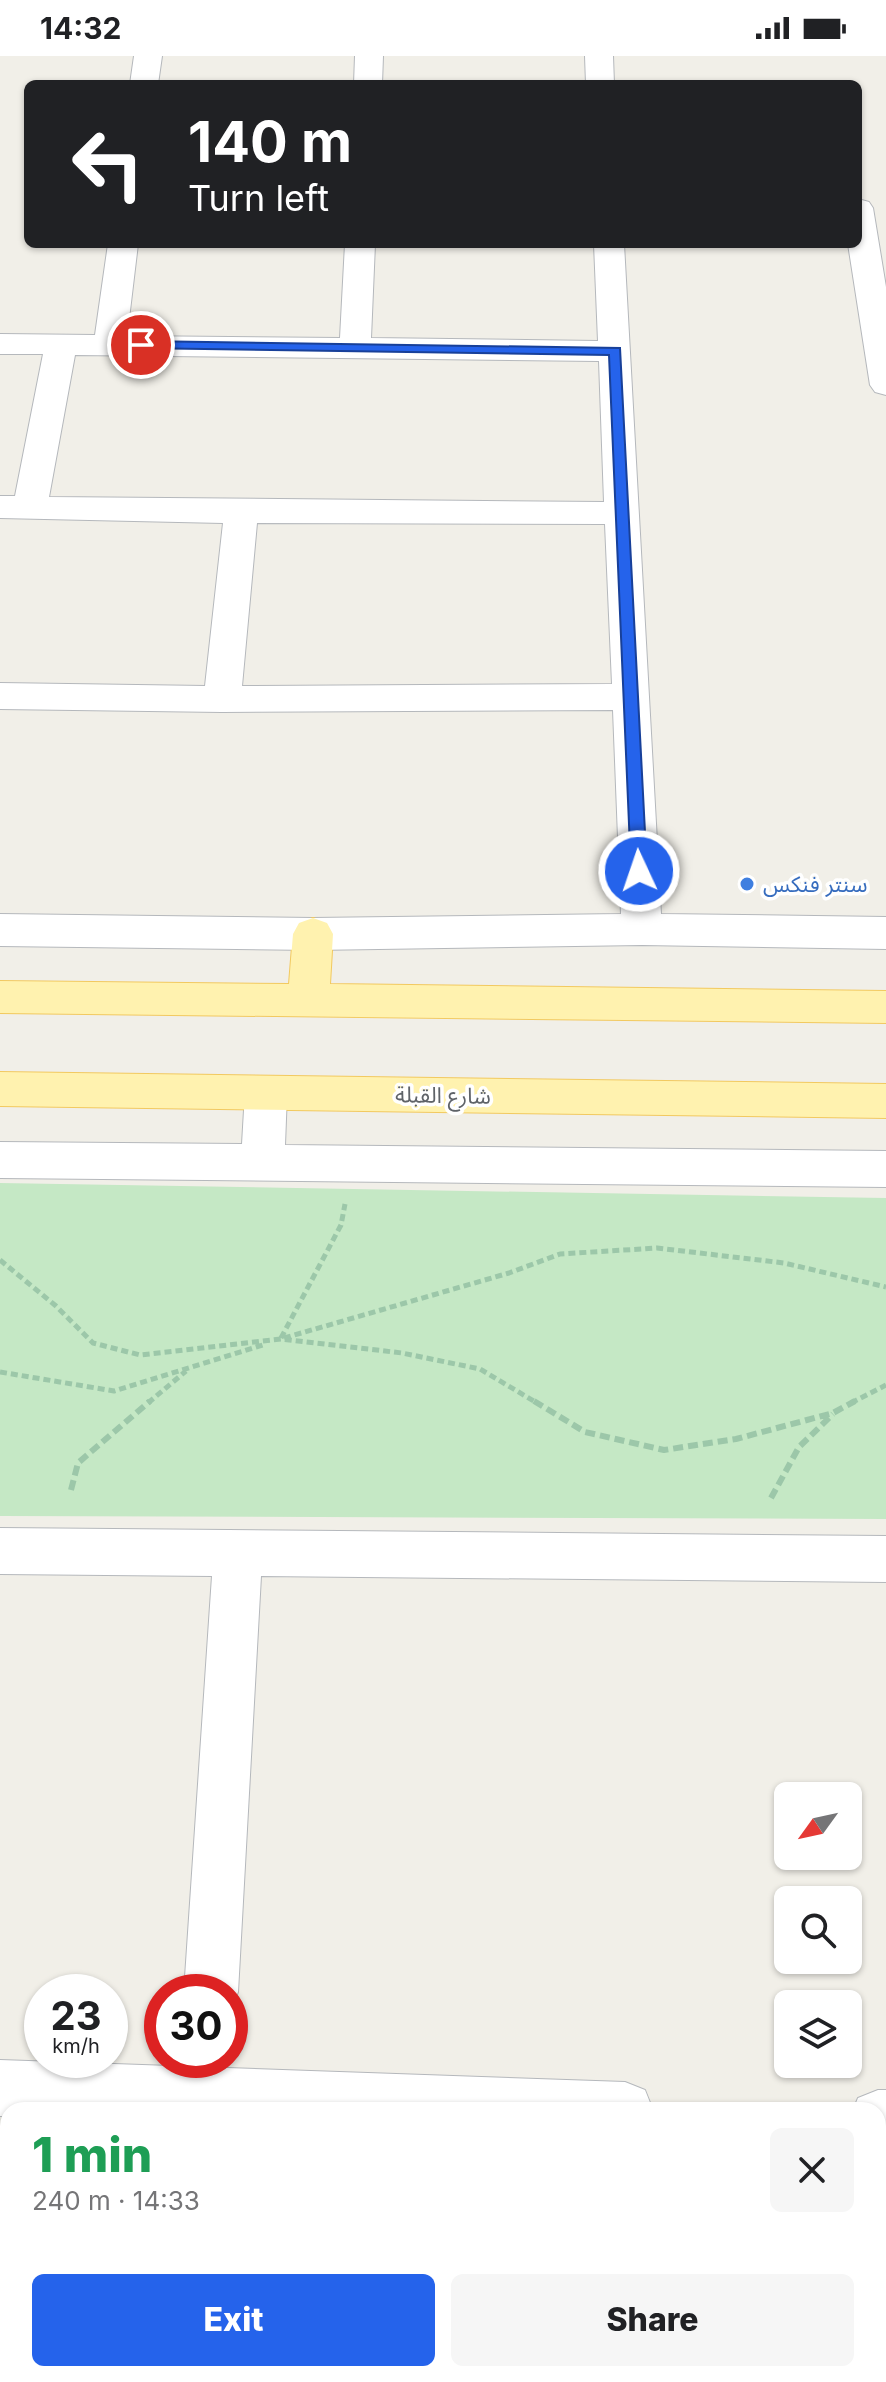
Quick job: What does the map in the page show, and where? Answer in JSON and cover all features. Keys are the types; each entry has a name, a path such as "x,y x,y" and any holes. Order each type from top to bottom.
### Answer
{"main road":[{"path":"308,1000 313,934"},
{"path":"0,997 886,1007"},
{"name":"شارع القبلة","path":"0,1089 886,1101"}],"street":[{"path":"145,80 148,56"},
{"path":"368,80 369,56"},
{"path":"599,56 600,80"},
{"path":"862,205 886,203"},
{"path":"862,231 886,385"},
{"path":"110,345 122,248"},
{"path":"355,348 360,248"},
{"path":"609,248 642,929"},
{"path":"0,344 616,351"},
{"path":"61,344 15,507 241,512 621,513"},
{"path":"222,699 241,512"},
{"path":"0,696 222,699 630,697"},
{"path":"0,930 313,934 642,929 886,933"},
{"path":"263,1163 266,1093"},
{"path":"0,1160 886,1169"},
{"path":"0,1551 886,1559"},
{"path":"212,1974 238,1553"},
{"path":"0,2088 205,2089 465,2102"}],"path":[{"path":"281,1339 341,1225 353,1164"},
{"path":"0,1372 114,1391 509,1273 560,1254 657,1248 784,1263 886,1287"},
{"path":"0,1260 56,1306 93,1343 140,1355 281,1339 402,1353 480,1369 585,1432 664,1450 736,1439 833,1413 886,1385"},
{"path":"71,1490 78,1463 189,1368"},
{"path":"771,1498 799,1447 833,1413"}],"green space":[{"path":"0,1183 886,1198 886,1519 0,1516"}],"place":[{"name":"سنتر فنكس","path":"747,884"}],"route":[{"path":"141,345 616,351 639,871"}]}
